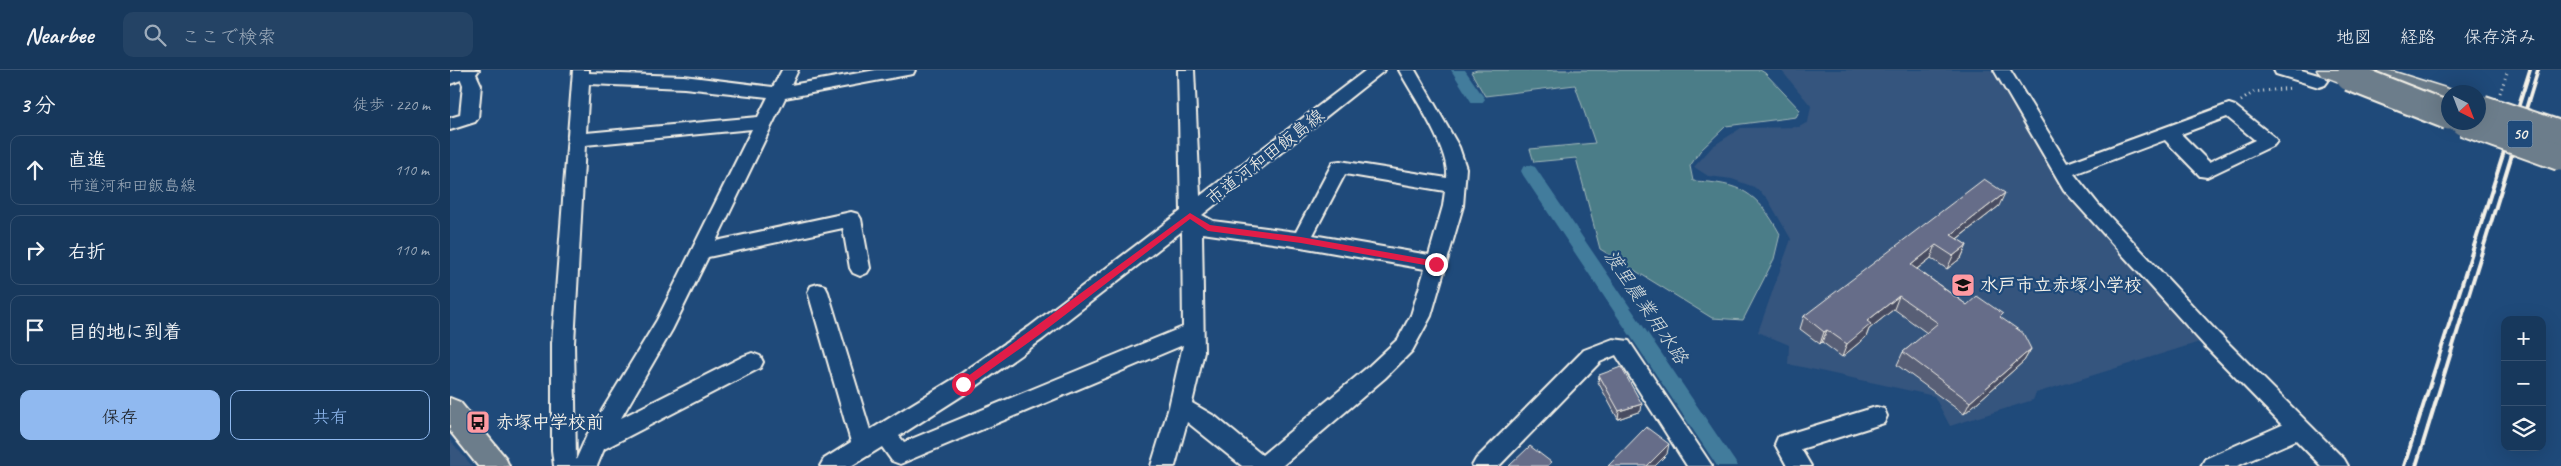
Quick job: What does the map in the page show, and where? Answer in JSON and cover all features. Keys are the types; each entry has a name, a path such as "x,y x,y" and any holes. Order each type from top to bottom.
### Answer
{"highway":[{"path":"2341,75 2441,96"},
{"path":"2341,75 2441,108"},
{"path":"2341,75 2441,113"},
{"path":"2486,104 2561,128"},
{"name":"50","path":"2486,104 2561,135"},
{"name":"50","path":"2486,123 2561,148"},
{"path":"2486,130 2561,157"}],"main road":[{"path":"450,410 495,466"}],"street":[{"path":"585,466 596,442 664,324 790,70"},
{"path":"566,466 563,450 563,343 580,74 684,82 779,93 907,70"},
{"path":"1163,466 1193,352 1186,70"},
{"name":"市道河和田飯島線","path":"832,466 963,384 1036,332 1190,216 1377,70"},
{"path":"1266,466 1378,372 1405,345 1421,316 1453,206 1457,168 1450,146 1407,70"},
{"path":"2002,70 2071,185 2091,209 2210,339 2297,429 2336,466"},
{"path":"2282,70 2341,75"},
{"path":"450,124 470,118 472,85 462,73"},
{"path":"2063,171 2168,132 2228,110 2268,141 2207,171 2168,132"},
{"path":"576,140 764,122"},
{"path":"1301,240 1340,167 1456,186"},
{"path":"1190,216 1208,228 1301,240 1436,264"},
{"path":"701,251 851,219 860,268"},
{"path":"818,292 864,446"},
{"path":"885,434 905,460 1193,332"},
{"path":"1484,466 1592,356 1605,348 1614,347 1622,348 1696,464"},
{"path":"596,442 752,362"},
{"path":"1180,407 1208,424 1259,466"},
{"path":"1799,466 1786,444 1876,416"},
{"path":"2213,466 2297,429"}],"path":[{"path":"2486,103 2508,70"},
{"path":"2228,110 2254,92 2287,89 2341,75"}],"shaded area":[{"name":"水戸市立赤塚小学校","path":"1781,70 1991,70 2061,184 2203,341 2036,393 2033,400 1950,426 1934,396 1788,364 1789,345 1758,332 1791,239 1767,198 1754,187 1732,179 1708,176 1694,167 1713,146 1741,128 1799,127 1808,122 1811,106"},
{"path":"450,440 472,466 450,466"}],"green space":[{"path":"1477,70 1760,70 1765,73 1800,110 1796,117 1726,126 1700,151 1690,166 1693,181 1724,184 1746,192 1763,208 1780,234 1774,259 1743,320 1712,318 1600,249 1576,158 1534,162 1530,149 1595,143 1575,85 1485,96 1471,72"}],"building":[{"path":"1984,179 2005,193 1951,235 1967,245 1953,256 1936,245 1911,265 1967,305 1977,296 2003,314 2000,317 2023,333 2031,349 1970,402 1903,352 1938,323 1899,296 1867,321 1871,324 1847,344 1827,330 1824,332 1804,316"},
{"path":"1621,367 1642,404 1619,411 1599,375"},
{"path":"1646,427 1669,444 1647,466 1608,466"},
{"path":"1530,446 1551,462 1548,466 1509,466"}],"waterway":[{"name":"渡里農業用水路","path":"1458,70 1477,99"},
{"name":"渡里農業用水路","path":"1529,171 1728,466"}],"railway":[{"path":"2404,466 2530,70"},
{"path":"2416,466 2538,70"}],"place":[{"name":"水戸市立赤塚小学校","path":"1963,285"},
{"name":"赤塚中学校前","path":"478,422"}],"route":[{"path":"963,384 1036,332 1190,216 1208,228 1301,240 1436,264"}]}
